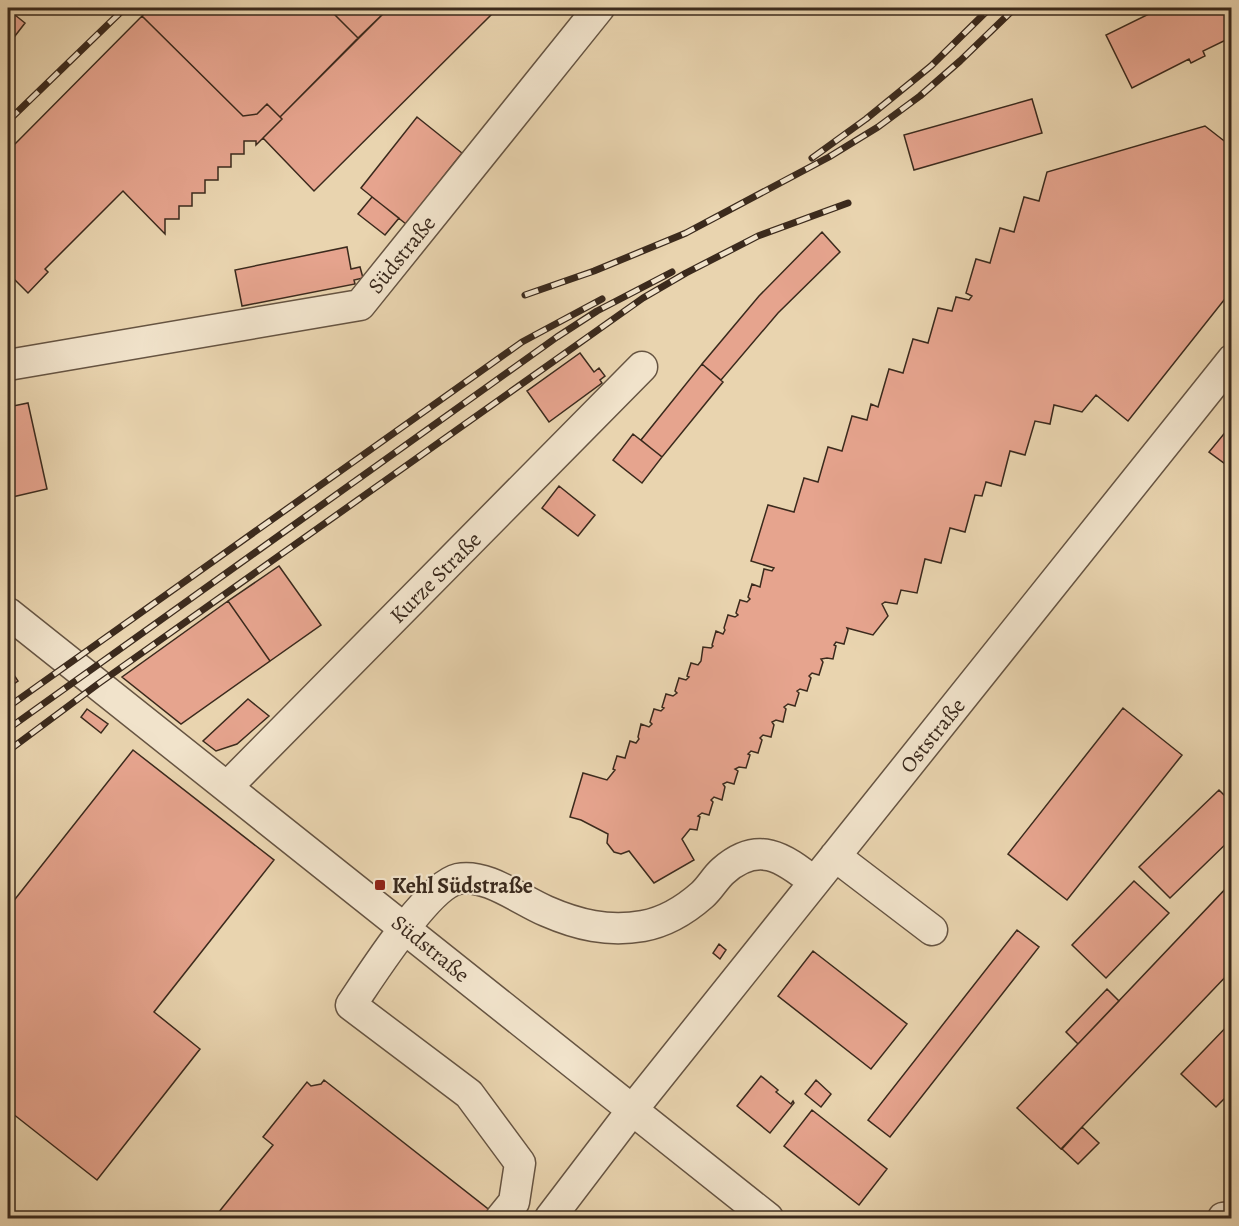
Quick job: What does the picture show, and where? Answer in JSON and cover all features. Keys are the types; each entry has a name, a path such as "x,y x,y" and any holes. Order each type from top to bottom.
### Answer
{"street":[{"name":"Südstraße","path":"8,365 360,305 599,8"},
{"name":"Oststraße","path":"550,1218 633,1109 1232,360"},
{"name":"Kurze Straße","path":"227,787 642,367"},
{"name":"Südstraße","path":"8,612 768,1218"},
{"path":"501,1218 514,1202 520,1163 469,1094 351,1005 404,928 441,887 458,879 479,878 545,911 578,923 609,930 644,926 672,918 702,895 728,867 750,854 773,856 794,866 814,882"},
{"path":"836,856 932,930"},
{"path":"1223,1218 1232,1216"}],"building":[{"path":"151,8 328,8 358,38 280,117 267,104 257,114 243,116 142,16"},
{"path":"328,8 389,8 358,38"},
{"path":"389,8 486,8 492,14 314,191 263,138 282,119 280,117"},
{"path":"1161,8 1232,8 1232,37 1203,51 1205,56 1191,63 1189,59 1132,88 1106,35"},
{"path":"15,15 25,23 8,45 8,25"},
{"path":"142,16 243,116 257,114 267,104 282,119 256,145 256,141 244,141 244,154 231,154 231,167 218,167 218,180 205,180 205,193 192,193 192,206 179,206 179,219 165,219 165,234 123,191 45,269 48,272 28,293 8,273 8,151"},
{"path":"1032,99 1042,133 914,170 904,135"},
{"path":"417,117 462,153 406,224 361,188"},
{"path":"1205,126 1232,147 1232,290 1128,421 1096,395 1082,412 1054,405 1050,424 1035,421 1025,455 1010,451 1001,486 986,482 982,496 975,495 965,532 950,528 941,563 925,559 917,593 901,590 897,604 885,602 882,604 888,616 873,635 847,628 844,644 836,642 834,645 836,646 833,659 821,659 823,662 819,675 812,673 809,676 811,678 807,691 800,689 797,691 799,693 795,706 788,704 784,707 786,709 783,722 776,720 772,722 774,725 771,737 763,735 760,738 762,740 758,753 751,751 748,754 750,755 746,768 735,769 738,771 734,784 727,782 723,784 725,787 722,800 714,797 711,800 713,802 709,815 702,813 698,816 700,817 697,830 690,829 682,839 694,860 654,883 629,851 621,854 614,852 607,843 608,834 570,817 583,773 607,780 615,770 613,769 617,756 625,758 630,741 636,743 639,739 641,724 649,727 652,724 650,722 654,709 661,711 664,708 662,707 666,694 673,696 677,693 675,691 679,678 686,680 689,677 687,676 691,663 698,665 701,661 703,647 713,646 716,631 723,634 728,615 735,617 738,615 736,613 740,600 747,602 750,599 748,597 752,584 760,587 764,569 772,571 774,568 751,561 768,505 794,512 804,478 818,482 828,447 842,451 852,416 867,420 871,404 878,407 889,369 903,373 913,339 928,343 938,308 952,311 956,297 969,300 972,296 966,293 976,259 990,263 1000,228 1014,232 1024,197 1039,201 1047,172"},
{"path":"372,197 399,218 385,235 358,214"},
{"path":"822,232 840,252 778,313 721,380 702,364 759,296"},
{"path":"347,247 351,269 360,267 363,278 354,280 355,284 242,306 235,270"},
{"path":"580,353 594,372 599,368 605,376 600,380 602,383 549,422 527,391"},
{"path":"702,364 723,382 662,457 641,440"},
{"path":"28,403 47,489 8,498 8,407"},
{"path":"1232,424 1232,469 1209,452"},
{"path":"633,434 662,457 642,483 613,460"},
{"path":"559,486 595,515 578,536 542,508"},
{"path":"279,566 321,625 270,661 228,601"},
{"path":"228,601 270,661 181,724 122,677"},
{"path":"8,666 18,681 8,688"},
{"path":"248,699 269,716 237,744 216,751 203,741"},
{"path":"1123,708 1182,755 1067,900 1008,854"},
{"path":"87,709 108,724 101,733 81,717"},
{"path":"133,750 274,860 154,1012 200,1049 97,1180 8,1110 8,908"},
{"path":"1219,790 1232,803 1232,838 1170,898 1139,867"},
{"path":"1134,881 1169,913 1106,978 1072,945"},
{"path":"1232,882 1232,970 1061,1149 1017,1108"},
{"path":"1017,930 1039,947 890,1137 868,1120"},
{"path":"719,944 726,950 720,959 713,953"},
{"path":"813,951 907,1024 871,1069 778,996"},
{"path":"1107,989 1119,1001 1078,1044 1066,1032"},
{"path":"1232,1021 1232,1091 1216,1107 1181,1074"},
{"path":"761,1076 778,1090 776,1092 791,1104 793,1101 794,1103 770,1133 737,1106"},
{"path":"324,1080 492,1212 488,1218 214,1218 273,1145 263,1137 307,1082 311,1086 321,1084"},
{"path":"816,1080 831,1094 821,1107 805,1094"},
{"path":"812,1110 887,1169 859,1205 784,1146"},
{"path":"1082,1127 1099,1143 1078,1164 1062,1149"}],"railway":[{"path":"8,121 125,8"},
{"path":"812,158 866,119 931,66 990,8"},
{"path":"525,295 594,271 686,233 829,157 878,127 920,96 1015,8"},
{"path":"8,751 98,684 643,298 758,236 848,203"},
{"path":"8,729 557,337 597,311 672,272"},
{"path":"8,707 522,342 602,299"}],"place":[{"name":"Kehl Südstraße","path":"380,885"}]}
